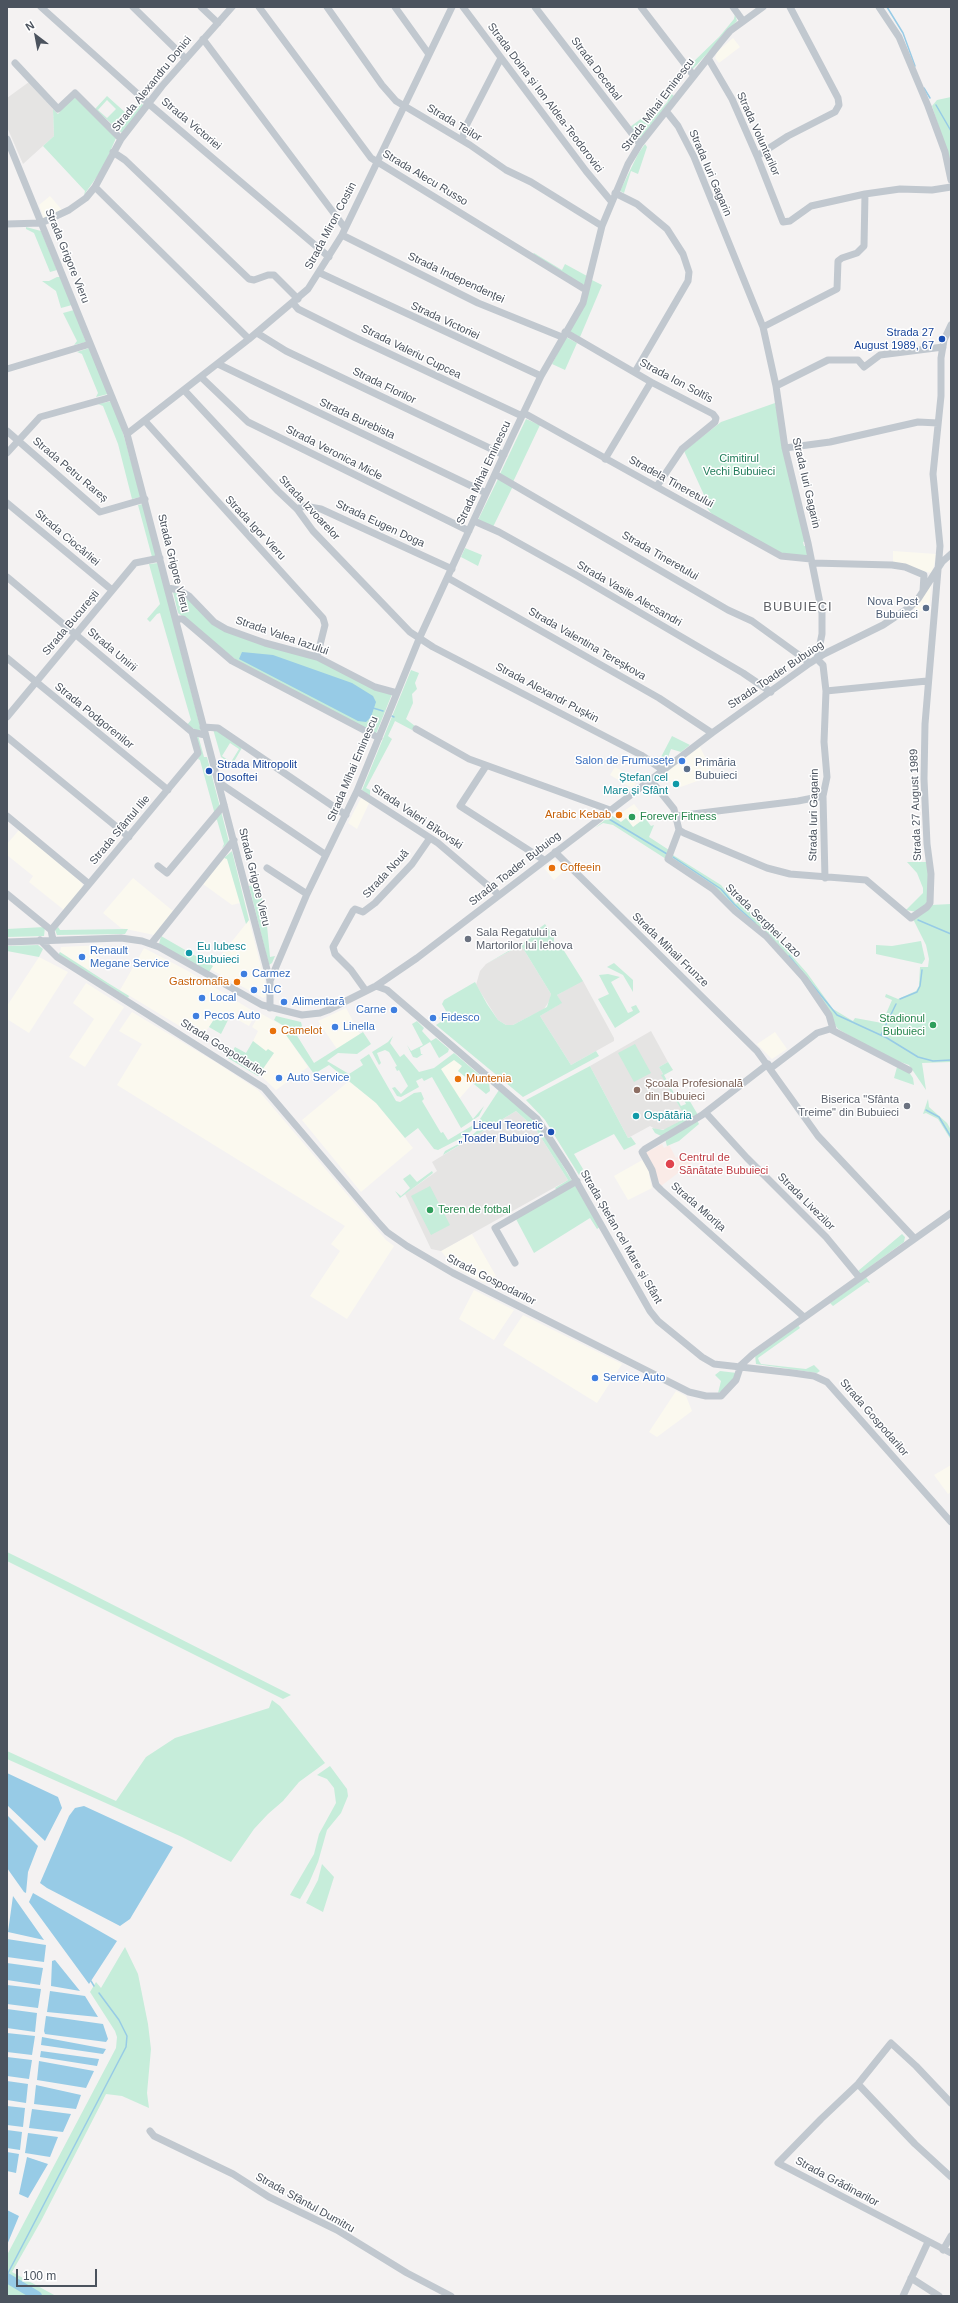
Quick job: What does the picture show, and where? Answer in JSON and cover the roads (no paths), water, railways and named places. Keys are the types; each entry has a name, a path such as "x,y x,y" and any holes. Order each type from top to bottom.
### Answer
{"street":[{"name":"Strada Victoriei","path":"41,7 149,104 328,257"},
{"path":"133,7 186,59"},
{"path":"201,7 218,23"},
{"name":"Strada Alexandru Donici","path":"41,223 69,210 86,198 95,187 121,139 186,59 232,7"},
{"name":"Strada Alecu Russo","path":"259,7 365,151 377,162 586,290"},
{"name":"Strada Teilor","path":"327,7 390,95 404,106 462,140 506,170 531,182 602,226"},
{"path":"395,7 428,53"},
{"name":"Strada Miron Costin","path":"127,434 257,333 308,289 320,273 344,231 428,53 452,7"},
{"name":"Strada Doina și Ion Aldea-Teodorovici","path":"463,7 586,171 611,201"},
{"name":"Strada Decebal","path":"535,7 640,144"},
{"path":"641,7 694,76"},
{"path":"733,7 743,21"},
{"name":"Strada Mihai Eminescu","path":"270,981 307,894 357,791 419,639 495,474 541,376 563,334 580,310 602,226 615,193 640,144 708,58 730,31 763,7"},
{"path":"757,156 788,136 838,109 838,98 790,7"},
{"path":"879,7 899,37 928,106 944,147 951,180"},
{"name":"Strada Independenței","path":"204,39 344,231 471,300 563,334"},
{"path":"462,140 470,120 502,58"},
{"name":"Strada Voluntarilor","path":"708,58 732,99 757,156 783,222 790,221 811,206 865,194"},
{"path":"15,63 58,109 75,93 121,139"},
{"name":"Strada Iuri Gagarin","path":"666,112 678,126 694,157 763,327 776,386 785,448 812,561 822,613 822,634 817,659 823,665 826,691 824,742 827,777 823,796 825,878"},
{"name":"Strada Grigore Vieru","path":"7,138 127,434 270,981 270,1008"},
{"name":"Strada Valeriu Cupcea","path":"113,152 125,160 249,279 254,280 268,275 274,275 295,301 298,309 350,335 523,415"},
{"path":"95,187 249,339"},
{"path":"763,327 837,290 838,262 842,258 857,254 864,246 865,194 900,189 932,190 951,187"},
{"path":"615,193 637,204 662,225 681,249 689,272 688,281 635,372"},
{"path":"7,224 41,223"},
{"name":"Strada Victoriei","path":"320,273 541,376"},
{"name":"Strada 27 August 1989","path":"825,878 866,880 911,918 924,910 930,903 931,874 927,844 924,779 927,681 938,570 939,534 933,474 942,396 941,358 943,347 951,325"},
{"name":"Strada Florilor","path":"257,333 286,351 504,455"},
{"name":"Strada Ion Soltîs","path":"563,334 651,382 714,414 716,418 707,430 682,449 657,486"},
{"path":"7,369 90,344"},
{"path":"776,386 828,360 858,360 864,367 880,355 943,347"},
{"name":"Strada Burebista","path":"218,364 486,494"},
{"name":"Strada Veronica Micle","path":"201,377 248,422 306,452 469,531"},
{"path":"605,459 651,382"},
{"name":"Strada Izvoarelor","path":"184,390 278,492 297,509 313,531 402,625 419,639"},
{"path":"7,453 40,417 112,397"},
{"name":"Stradela Tineretului","path":"523,415 657,486 782,556 812,561 905,567 924,575 922,594"},
{"name":"Strada Igor Vieru","path":"145,421 323,618 325,625 316,657"},
{"path":"785,448 830,442 918,422 931,421 938,423"},
{"name":"Strada Petru Rareș","path":"7,431 100,512 145,499"},
{"name":"Strada Tineretului","path":"495,474 728,610 752,621 810,663"},
{"name":"Strada Ciocârliei","path":"7,503 112,590"},
{"name":"Strada Eugen Doga","path":"297,509 304,506 321,509 452,569"},
{"name":"Strada Vasile Alecsandri","path":"474,521 499,532 576,575 743,673 770,692"},
{"name":"Strada Toader Bubuiog","path":"7,942 121,938 151,944 255,1002 270,1008 293,1014 310,1015 328,1010 376,986 499,896 544,860 712,733 810,663 883,625 910,607 922,594 951,554"},
{"name":"Strada București","path":"7,717 135,563 160,558"},
{"name":"Strada Unirii","path":"7,577 192,732 205,735"},
{"name":"Strada Valentina Tereșkova","path":"448,578 669,704 712,733"},
{"name":"Strada Valea Iazului","path":"168,588 179,590 188,596 214,622 226,629 265,643 316,657 375,687 397,693"},
{"path":"176,619 183,619 232,661 379,738"},
{"name":"Strada Alexandr Pușkin","path":"419,639 641,754 663,770"},
{"name":"Strada Podgorenilor","path":"7,658 168,790"},
{"path":"826,691 927,681"},
{"path":"203,727 211,727 223,732 346,815"},
{"path":"416,729 447,748 486,766 610,810"},
{"name":"Strada Sfântul Ilie","path":"51,930 198,753 192,732"},
{"path":"7,738 129,837"},
{"path":"486,766 460,806 544,860"},
{"path":"650,780 671,804 677,816 679,830 767,868 804,876 825,878"},
{"path":"218,782 326,855"},
{"name":"Strada Valeri Bîkovski","path":"357,791 430,838 461,861 499,896"},
{"path":"677,816 798,801 823,796"},
{"path":"158,866 167,873 224,805"},
{"path":"7,816 89,884"},
{"name":"Strada Serghei Lazo","path":"679,830 668,859 713,888 735,911 766,936 804,978 829,1015 833,1029"},
{"name":"Strada Nouă","path":"366,991 351,970 335,954 333,947 352,911 355,909 363,912 375,903 412,864 430,838"},
{"path":"151,944 234,840"},
{"name":"Strada Mihail Frunze","path":"555,852 749,1042 770,1066 818,1136 914,1238"},
{"path":"267,868 307,894"},
{"path":"7,894 51,930 53,940"},
{"name":"Strada Gospodarilor","path":"40,940 57,957 264,1088 377,1221 387,1232 407,1246 453,1273 689,1392 706,1396 722,1396 736,1380 741,1365 814,1376 827,1382 951,1522"},
{"name":"Strada Ștefan cel Mare și Sfânt","path":"376,986 387,990 533,1115 544,1129 577,1181 653,1316 708,1361 721,1364 741,1365"},
{"path":"704,1114 818,1033 833,1029 909,1070"},
{"name":"Strada Livezilor","path":"704,1114 822,1233 858,1277"},
{"name":"Strada Miorița","path":"704,1114 643,1150 656,1185 804,1317"},
{"path":"515,1263 495,1228 577,1181"},
{"path":"741,1365 753,1354 858,1277 951,1213"},
{"name":"Strada Grădinarilor","path":"951,2104 916,2066 891,2043 858,2084 821,2118 778,2163 951,2254"},
{"path":"858,2084 895,2124 951,2177"},
{"name":"Strada Sfântul Dumitru","path":"150,2131 154,2136 234,2174 269,2197 337,2230 407,2273 451,2296"},
{"path":"943,2250 951,2236"},
{"path":"903,2296 928,2242"},
{"path":"912,2278 939,2296"}],"water":[{"path":"242,652 273,655 352,683 373,696 376,702 371,717 366,722 358,721 239,659"},
{"path":"7,1773 58,1797 62,1808 45,1841 7,1805"},
{"path":"84,1806 173,1847 130,1919 120,1926 40,1883 69,1816 75,1808"},
{"path":"7,1815 38,1846 28,1872 26,1893 7,1868"},
{"path":"33,1893 117,1941 89,1984 29,1902"},
{"path":"13,1896 44,1940 8,1932"},
{"path":"7,1939 46,1945 44,1962 7,1957"},
{"path":"55,1960 80,1991 51,1986 52,1961"},
{"path":"7,1963 43,1968 40,1985 7,1980"},
{"path":"7,1985 41,1989 38,2008 7,2004"},
{"path":"50,1991 85,1996 98,2017 47,2012"},
{"path":"7,2009 37,2013 35,2032 7,2028"},
{"path":"46,2016 103,2024 108,2039 106,2042 45,2034"},
{"path":"7,2033 35,2036 32,2055 7,2052"},
{"path":"42,2037 106,2049 103,2054 41,2045"},
{"path":"41,2051 99,2059 97,2066 40,2057"},
{"path":"7,2057 32,2060 29,2079 7,2076"},
{"path":"39,2061 94,2071 86,2088 37,2080"},
{"path":"7,2081 28,2084 26,2103 7,2100"},
{"path":"36,2085 81,2095 76,2109 34,2104"},
{"path":"7,2106 25,2108 23,2127 7,2125"},
{"path":"32,2109 71,2114 63,2132 29,2128"},
{"path":"7,2130 22,2132 20,2150 7,2148"},
{"path":"28,2133 58,2137 50,2157 25,2153"},
{"path":"7,2152 19,2154 16,2173 7,2171"},
{"path":"27,2157 48,2164 28,2198 19,2194"},
{"path":"7,2210 19,2216 7,2245"}],"waterway":[{"path":"887,7 903,33 915,66"},
{"path":"924,88 930,98"},
{"path":"936,105 951,131"},
{"path":"373,708 383,711"},
{"path":"609,819 667,854"},
{"path":"673,857 721,889 734,904 755,923"},
{"path":"918,920 951,934"},
{"path":"789,956 837,1015 887,1038 918,1057 933,1061 951,1060"},
{"path":"900,999 917,992 920,986 922,970"},
{"path":"881,1035 896,1004"},
{"path":"926,1110 939,1117 951,1137"},
{"path":"91,1981 94,1986"},
{"path":"7,2275 126,2047 127,2036 119,2020 99,1993"},
{"path":"7,2278 37,2296"}],"place":[{"name":"Strada 27 August 1989, 67","path":"942,339"},
{"name":"Nova Post Bubuieci","path":"926,608"},
{"name":"Salon de Frumusețe","path":"682,761"},
{"name":"Primăria Bubuieci","path":"687,769"},
{"name":"Strada Mitropolit Dosoftei","path":"209,771"},
{"name":"Ștefan cel Mare și Sfânt","path":"676,784"},
{"name":"Arabic Kebab","path":"619,815"},
{"name":"Forever Fitness","path":"632,817"},
{"name":"Coffeein","path":"552,868"},
{"name":"Sala Regatului a Martorilor lui Iehova","path":"468,939"},
{"name":"Eu Iubesc Bubuieci","path":"189,953"},
{"name":"Renault Megane Service","path":"82,957"},
{"name":"Carmez","path":"244,974"},
{"name":"Gastromafia","path":"237,982"},
{"name":"JLC","path":"254,990"},
{"name":"Local","path":"202,998"},
{"name":"Alimentară","path":"284,1002"},
{"name":"Carne","path":"394,1010"},
{"name":"Pecos Auto","path":"196,1016"},
{"name":"Fidesco","path":"433,1018"},
{"name":"Stadionul Bubuieci","path":"933,1025"},
{"name":"Linella","path":"335,1027"},
{"name":"Camelot","path":"273,1031"},
{"name":"Auto Service","path":"279,1078"},
{"name":"Muntenia","path":"458,1079"},
{"name":"Școala Profesională din Bubuieci","path":"637,1090"},
{"name":"Biserica \"Sfânta Treime\" din Bubuieci","path":"907,1106"},
{"name":"Ospătăria","path":"636,1116"},
{"name":"Liceul Teoretic „Toader Bubuiog“","path":"551,1132"},
{"name":"Centrul de Sănătate Bubuieci","path":"670,1164"},
{"name":"Teren de fotbal","path":"430,1210"},
{"name":"Service Auto","path":"595,1378"}],"district":[{"name":"BUBUIECI","path":"798,607"}],"park label":[{"name":"Cimitirul Vechi Bubuieci","path":"739,465"}]}
